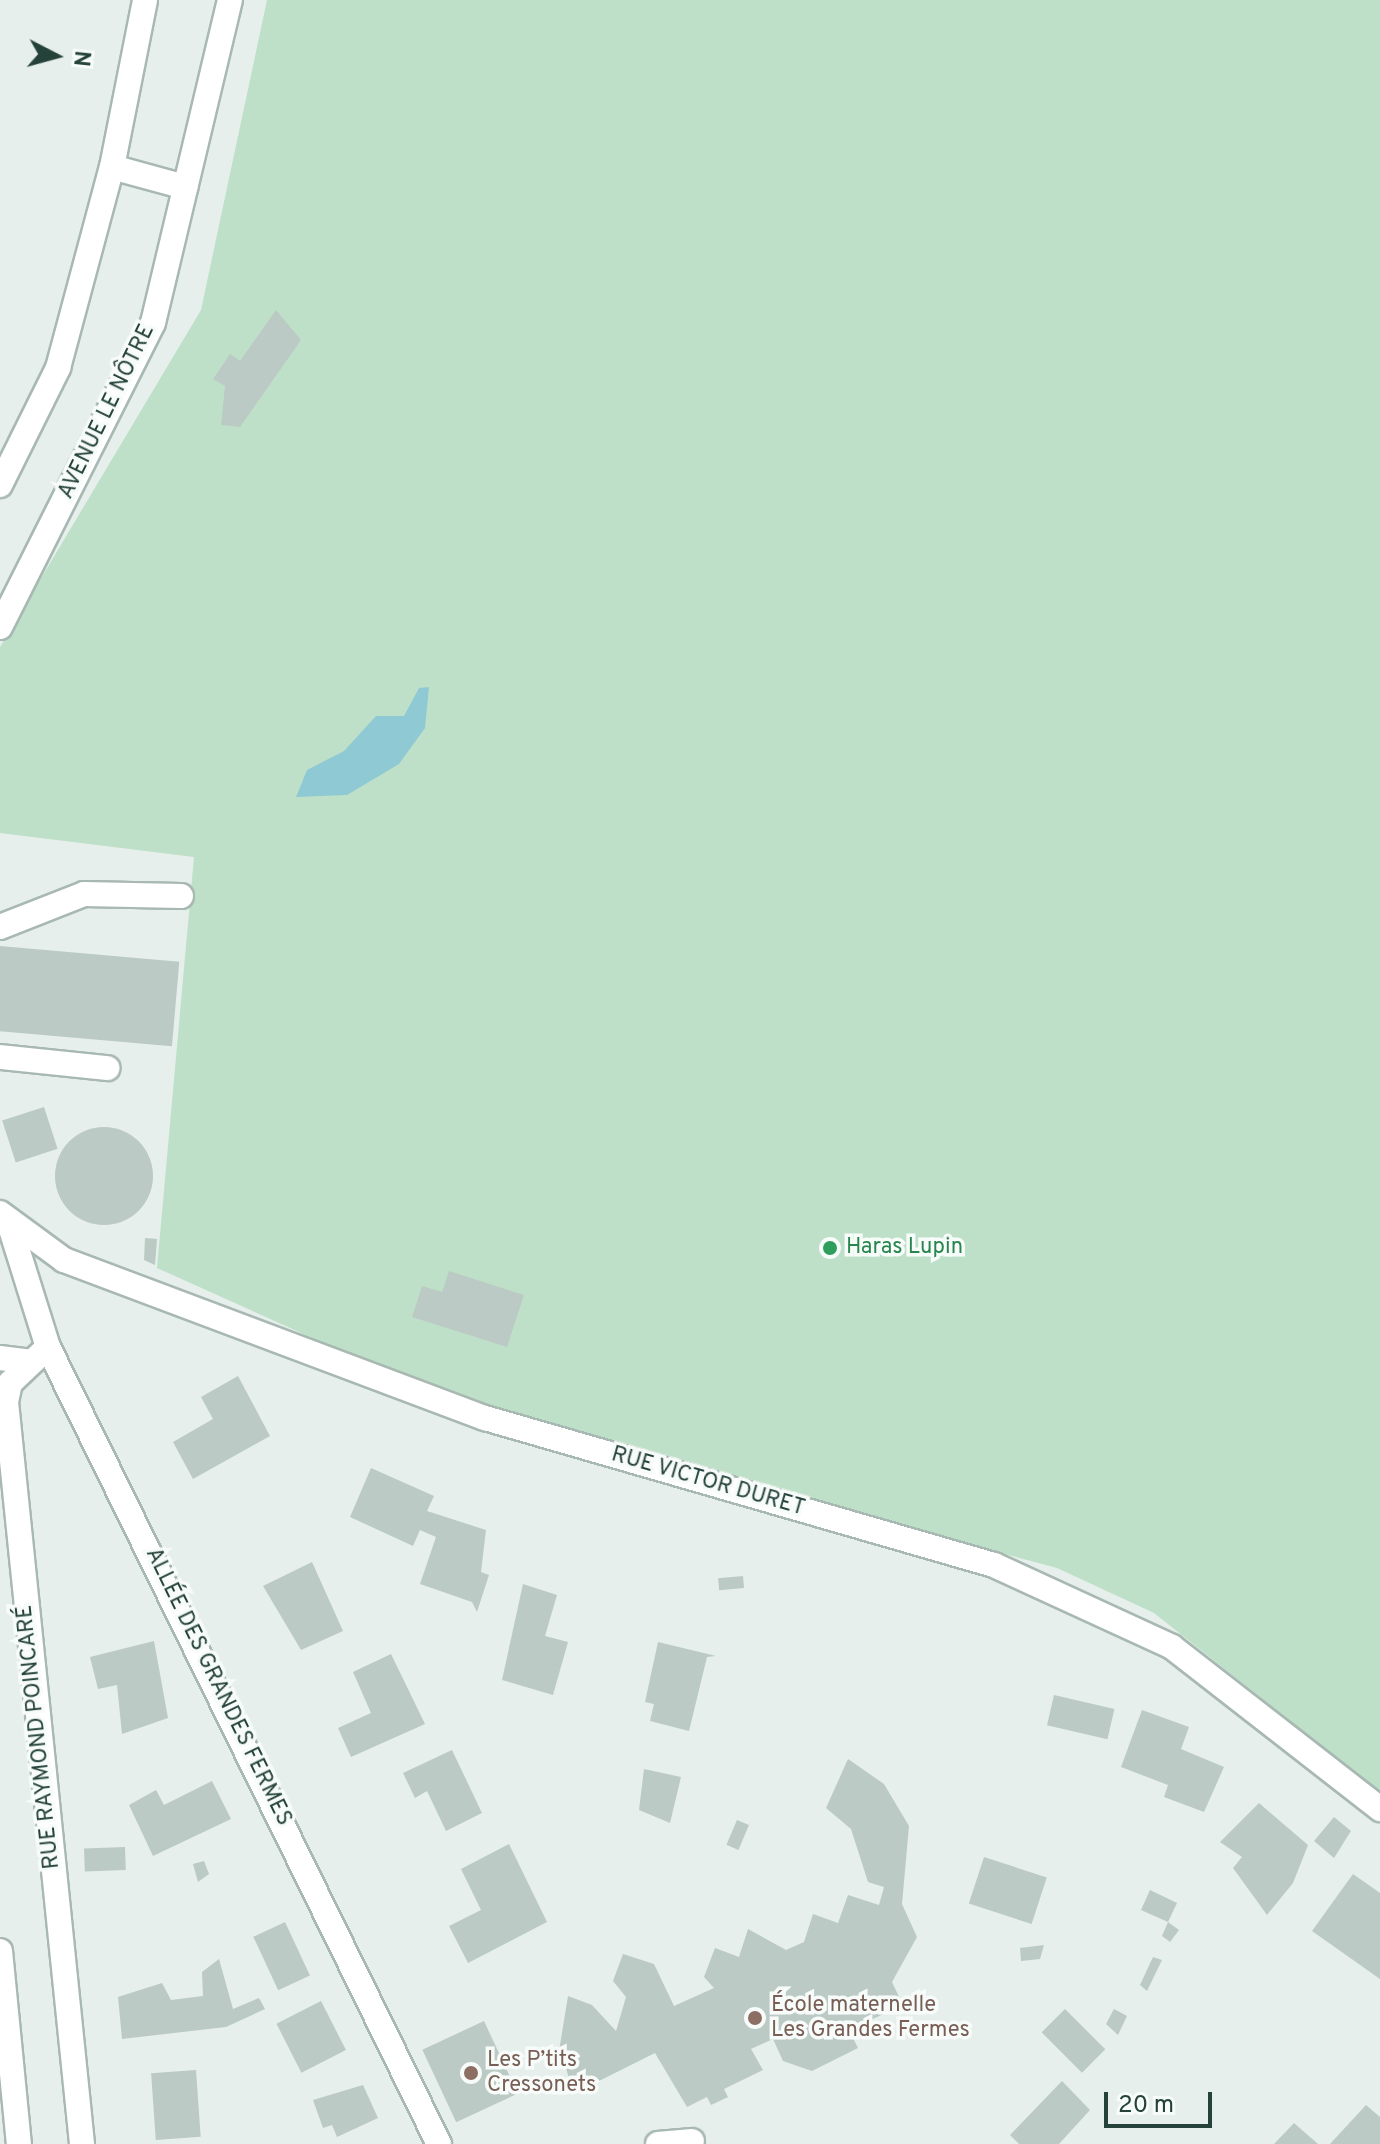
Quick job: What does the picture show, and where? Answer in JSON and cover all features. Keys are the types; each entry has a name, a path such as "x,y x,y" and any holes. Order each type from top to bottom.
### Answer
{"street":[{"path":"0,485 58,368 112,167 145,0"},
{"name":"AVENUE LE NÔTRE","path":"0,627 153,323 230,0"},
{"path":"112,167 185,187"},
{"path":"0,927 84,894 181,896"},
{"path":"0,1057 107,1068"},
{"name":"ALLÉE DES GRANDES FERMES","path":"3,1219 48,1347 439,2144"},
{"name":"RUE VICTOR DURET","path":"3,1219 64,1260 485,1418 994,1565 1172,1647 1380,1809"},
{"path":"0,1358 26,1361 48,1347"},
{"name":"RUE RAYMOND POINCARÉ","path":"26,1361 10,1383 7,1425 82,2144"},
{"path":"0,1951 19,2144"},
{"path":"658,2144 692,2141"}],"green space":[{"path":"267,0 1380,0 1380,1792 1154,1613 1057,1568 534,1427 430,1391 157,1268 194,857 0,833 0,647 201,310"}],"water":[{"path":"429,687 425,728 399,764 347,795 296,797 307,770 344,751 376,716 404,716 419,688"}],"building":[{"path":"276,310 301,340 240,427 221,425 225,386 213,379 230,354 240,361"},
{"path":"0,946 179,962 172,1046 0,1031"},
{"path":"44,1107 58,1149 16,1162 2,1121"},
{"path":"104,1127 123,1131 139,1141 149,1157 153,1176 149,1195 139,1211 123,1221 104,1225 85,1221 69,1211 59,1195 55,1176 59,1157 69,1141 85,1131"},
{"path":"145,1238 157,1239 155,1265 144,1260"},
{"path":"449,1271 524,1295 507,1347 412,1317 422,1286 442,1292"},
{"path":"238,1376 270,1436 193,1479 173,1442 213,1419 201,1397"},
{"path":"371,1468 434,1496 427,1511 486,1530 481,1572 489,1575 477,1612 472,1602 420,1584 436,1537 420,1530 413,1546 350,1517"},
{"path":"312,1562 343,1631 301,1650 263,1586"},
{"path":"743,1576 744,1588 719,1590 718,1578"},
{"path":"523,1584 557,1595 545,1636 568,1642 553,1695 502,1680"},
{"path":"154,1641 168,1718 122,1734 117,1685 98,1689 90,1657"},
{"path":"658,1642 716,1656 707,1657 689,1731 650,1721 654,1704 645,1702"},
{"path":"391,1654 425,1724 351,1757 338,1728 371,1713 353,1672"},
{"path":"1054,1695 1114,1709 1107,1739 1047,1725"},
{"path":"1142,1710 1189,1727 1181,1749 1224,1767 1204,1812 1164,1797 1168,1785 1121,1767"},
{"path":"452,1750 482,1813 446,1831 427,1791 415,1798 403,1773"},
{"path":"848,1759 884,1784 909,1826 902,1904 917,1937 892,1982 903,2005 849,2030 858,2048 812,2071 783,2061 773,2039 751,2049 763,2070 724,2089 728,2097 711,2105 707,2097 687,2107 655,2053 573,2094 560,2045 568,1996 592,2005 616,2031 626,1997 613,1981 623,1954 654,1964 674,2006 714,1988 704,1977 715,1948 739,1957 748,1929 786,1950 804,1942 813,1914 838,1923 848,1895 879,1905 884,1887 868,1882 851,1829 826,1808"},
{"path":"644,1769 681,1777 670,1823 639,1810"},
{"path":"212,1781 231,1819 153,1856 129,1805 156,1790 164,1805"},
{"path":"1259,1803 1308,1845 1293,1883 1267,1915 1233,1868 1242,1857 1220,1842"},
{"path":"1334,1817 1351,1831 1334,1858 1314,1841"},
{"path":"737,1820 749,1825 738,1850 726,1845"},
{"path":"509,1844 547,1922 468,1963 449,1926 481,1910 461,1869"},
{"path":"125,1847 126,1870 85,1871 84,1848"},
{"path":"984,1857 1047,1877 1032,1924 969,1904"},
{"path":"204,1861 209,1874 198,1882 193,1864"},
{"path":"1353,1874 1380,1893 1380,1979 1312,1931"},
{"path":"1150,1890 1177,1903 1168,1922 1141,1910"},
{"path":"285,1922 310,1975 278,1990 253,1937"},
{"path":"1168,1922 1179,1930 1170,1942 1162,1936"},
{"path":"1044,1945 1040,1959 1021,1961 1020,1948"},
{"path":"1153,1957 1162,1960 1147,1991 1140,1985"},
{"path":"219,1959 233,2009 259,1998 265,2009 226,2027 122,2039 118,1997 162,1983 171,2000 203,1996 202,1972"},
{"path":"321,2001 346,2050 301,2073 276,2024"},
{"path":"1065,2009 1105,2049 1082,2073 1042,2032"},
{"path":"1114,2009 1127,2016 1118,2035 1106,2024"},
{"path":"484,2021 518,2094 456,2122 422,2050"},
{"path":"196,2070 201,2137 156,2140 151,2073"},
{"path":"1062,2081 1090,2110 1059,2144 1019,2144 1010,2135"},
{"path":"363,2085 378,2118 337,2137 332,2125 323,2128 313,2100"},
{"path":"1366,2105 1380,2117 1380,2144 1330,2144"},
{"path":"1294,2123 1318,2144 1274,2144"}],"place":[{"name":"Haras Lupin","path":"830,1248"},
{"name":"École maternelle Les Grandes Fermes","path":"755,2018"},
{"name":"Les P’tits Cressonets","path":"471,2073"}]}
